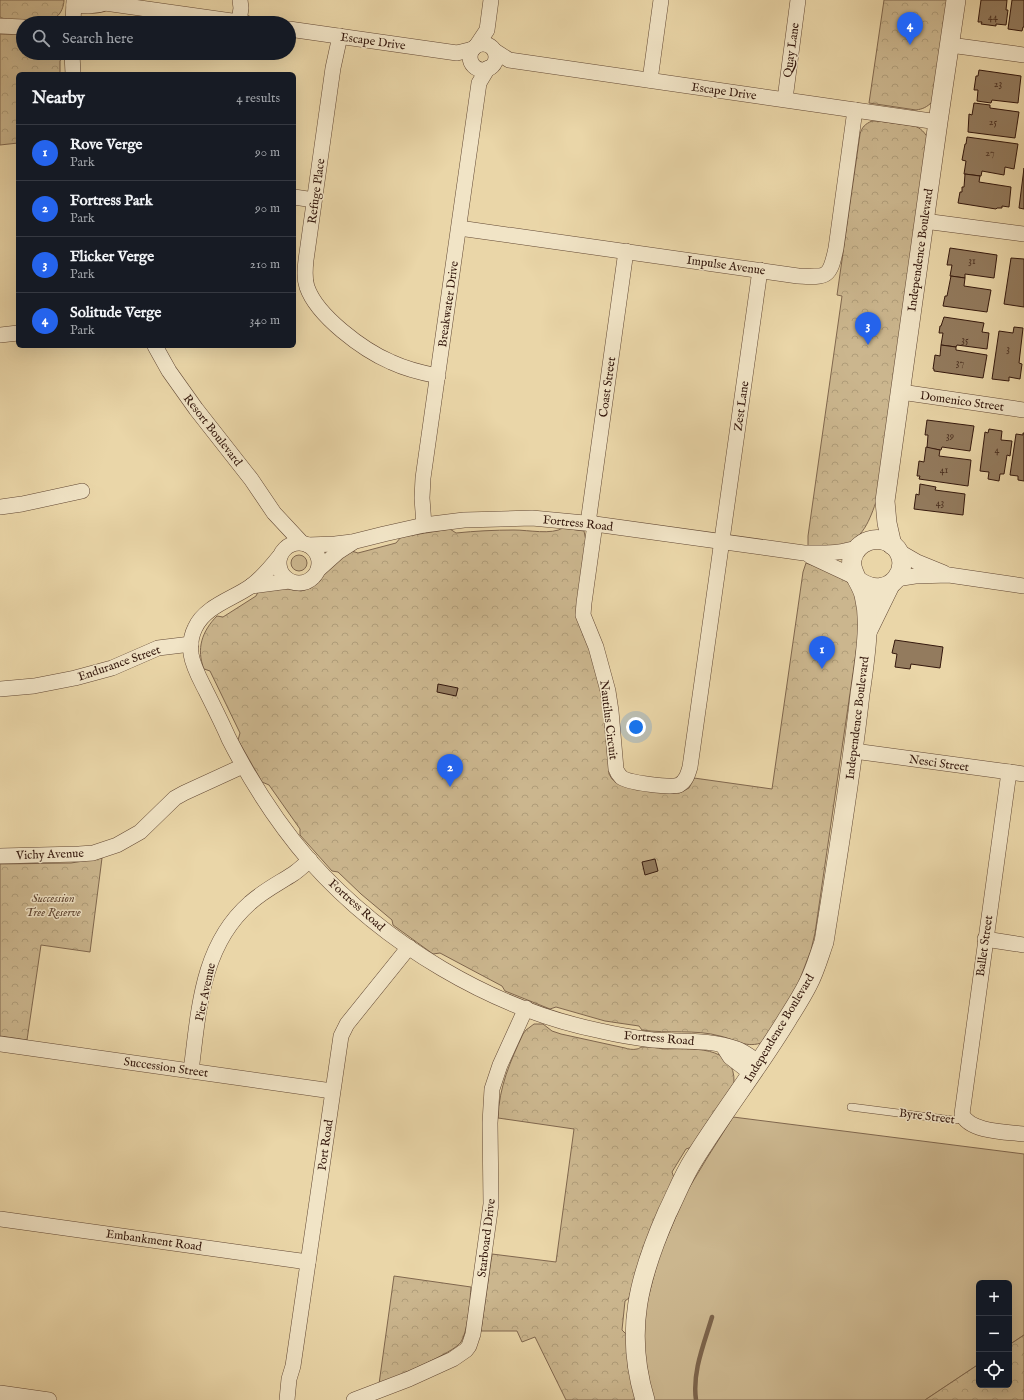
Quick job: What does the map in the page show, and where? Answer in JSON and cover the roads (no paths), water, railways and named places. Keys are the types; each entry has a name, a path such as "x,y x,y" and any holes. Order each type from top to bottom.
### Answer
{"street":[{"name":"Breakwater Drive","path":"424,525 422,491 479,83 479,59 487,30 491,0"},
{"path":"650,80 661,0"},
{"name":"Quay Lane","path":"785,99 798,0"},
{"name":"Independence Boulevard","path":"895,548 887,523 885,501 956,0"},
{"path":"73,16 74,2 99,6 101,2 198,16"},
{"path":"240,2 240,16"},
{"path":"0,26 16,27"},
{"name":"Escape Drive","path":"296,30 457,53 479,59 510,60 938,122"},
{"name":"Breakwater Drive","path":"487,30 494,49"},
{"name":"Refuge Place","path":"338,36 338,49 336,52 305,269 307,286 315,302 326,315 345,333 376,355 407,369 438,376"},
{"path":"479,59 485,44 494,49"},
{"path":"950,45 1024,55"},
{"name":"Escape Drive","path":"494,49 510,60"},
{"path":"72,60 73,72"},
{"name":"Impulse Avenue","path":"459,228 813,277 824,276 830,270 836,248 855,110"},
{"path":"296,197 314,200"},
{"path":"924,221 1024,234"},
{"name":"Coast Street","path":"591,524 626,251"},
{"name":"Zest Lane","path":"722,542 760,270"},
{"path":"0,335 16,333"},
{"name":"Resort Boulevard","path":"155,348 196,409 251,479 274,513 305,544"},
{"name":"Domenico Street","path":"901,392 1024,410"},
{"path":"0,507 17,505 82,491"},
{"name":"Independence Boulevard","path":"862,544 885,501"},
{"name":"Resort Boulevard","path":"274,513 280,554"},
{"name":"Fortress Road","path":"305,544 335,544 352,542 424,525 464,520 532,518 591,524 804,554 840,552 862,544"},
{"name":"Nautilus Circuit","path":"591,524 584,615 596,647 608,691 616,769 621,777 625,779 668,786 679,785 683,782 690,767 722,542"},
{"path":"949,575 917,562 879,539 862,544 852,559 853,572 858,580 866,586 874,588 882,588 893,582 914,576 949,575 1024,586"},
{"name":"Fortress Road","path":"318,570 352,542"},
{"path":"290,544 305,544 317,553 319,559 318,570 311,580 306,582 300,584 289,581 281,574 278,563 280,554 290,544"},
{"path":"893,582 900,572 902,565 901,558 895,548"},
{"name":"Fortress Road","path":"280,554 263,576 251,586 222,602 200,620 195,627 191,644 194,663 198,674 243,766 278,820 310,860 355,905 408,947 486,991 550,1017 599,1031 654,1040 711,1042 723,1046 730,1057 756,1068"},
{"name":"Fortress Road","path":"804,554 822,561 858,580"},
{"name":"Independence Boulevard","path":"644,1400 634,1340 638,1298 645,1268 662,1225 686,1173 756,1068 808,985 824,942 854,751 867,633 867,612 864,595 858,580"},
{"name":"Fortress Road","path":"251,586 289,581"},
{"name":"Independence Boulevard","path":"867,633 893,582"},
{"name":"Endurance Street","path":"0,690 34,686 75,678 112,668 158,648 191,644"},
{"name":"Nesci Street","path":"854,751 1024,774"},
{"name":"Vichy Avenue","path":"0,856 79,854 93,852 117,845 140,832 175,798 243,766"},
{"name":"Ballet Street","path":"964,1119 962,1114 962,1103 1009,772"},
{"name":"Pier Avenue","path":"191,1070 207,972 218,943 234,919 252,901 293,874 310,860"},
{"path":"985,939 1024,945"},
{"name":"Port Road","path":"287,1400 339,1045 344,1029 408,947"},
{"name":"Starboard Drive","path":"354,1400 409,1379 453,1359 466,1350 469,1346 473,1334 491,1204 490,1123 492,1089 500,1065 526,1008"},
{"name":"Succession Street","path":"0,1044 332,1091"},
{"name":"Byre Street","path":"964,1119 972,1125 982,1128 1024,1134"},
{"name":"Embankment Road","path":"0,1219 308,1262"},
{"name":"Port Road","path":"293,1366 297,1400"},
{"path":"0,1393 49,1400"}],"lane":[{"name":"Byre Street","path":"851,1106 953,1120 964,1119"}],"waterway":[{"path":"696,1400 695,1390 697,1369 712,1317"}],"place":[{"name":"Solitude Verge","path":"910,45"},
{"name":"Flicker Verge","path":"868,345"},
{"name":"Rove Verge","path":"822,669"},
{"name":"Fortress Park","path":"450,787"}],"park label":[{"name":"Succession Tree Reserve","path":"53,905"}]}
